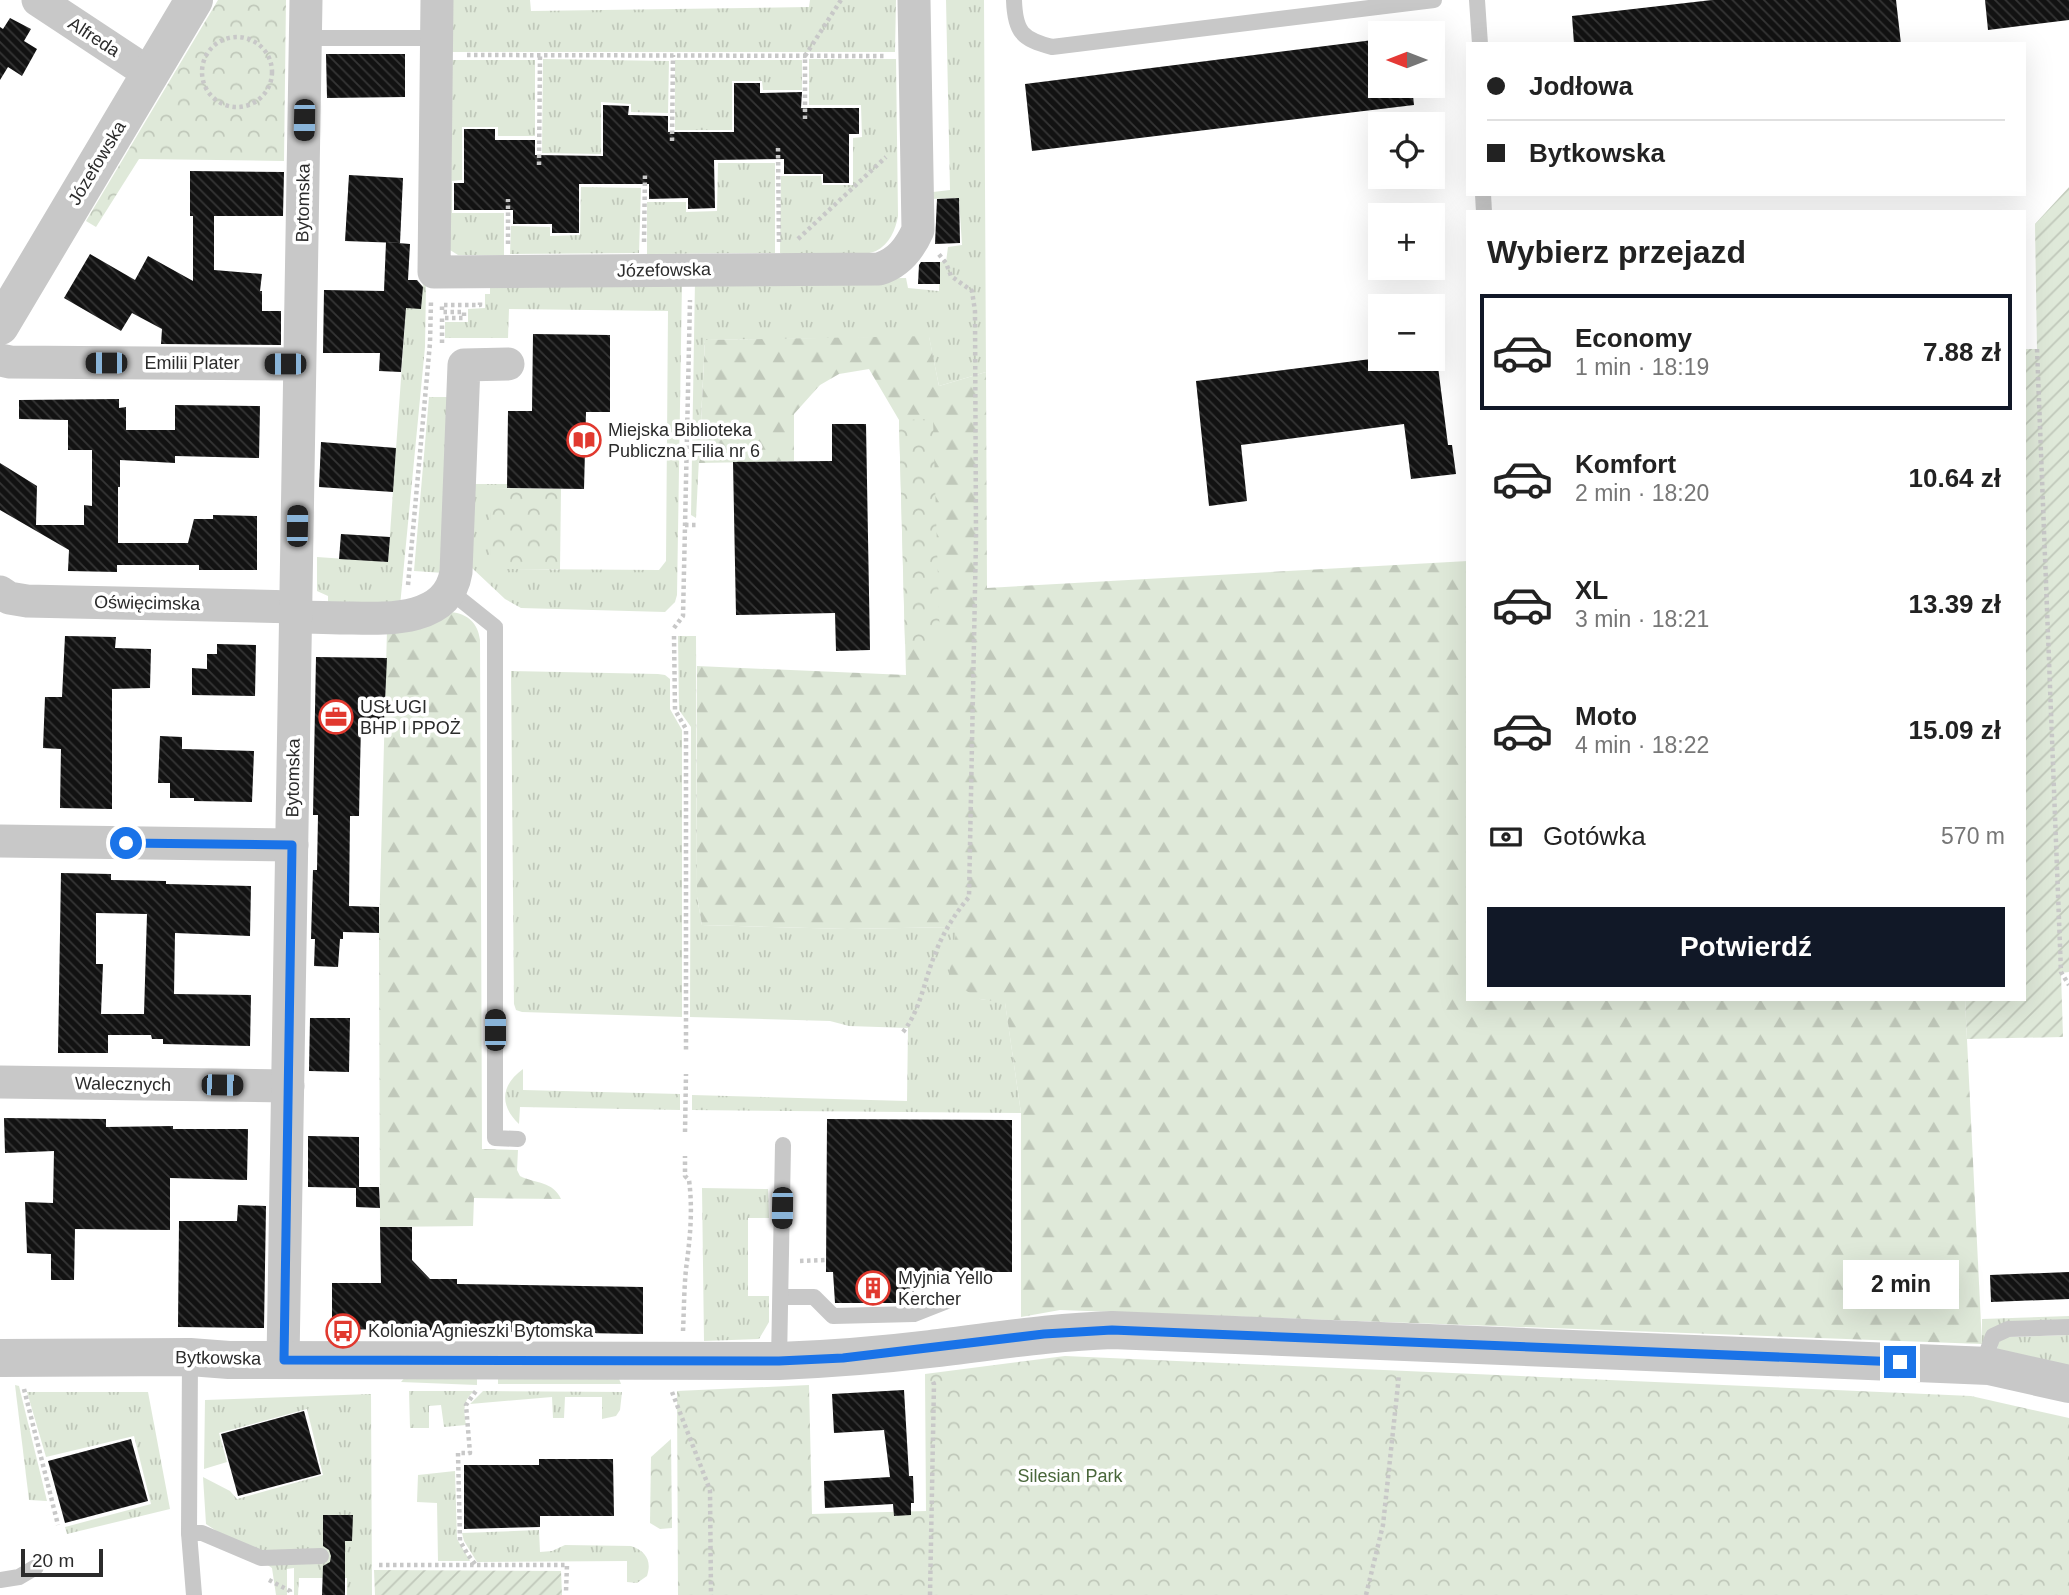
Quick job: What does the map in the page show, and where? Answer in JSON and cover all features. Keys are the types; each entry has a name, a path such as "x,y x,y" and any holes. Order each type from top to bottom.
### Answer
{"street":[{"name":"Alfreda","path":"37,0 150,74"},
{"name":"Józefowska","path":"0,326 194,0"},
{"name":"Bytomska","path":"284,1360 306,0"},
{"name":"Józefowska","path":"437,0 435,272 880,269 890,266 906,252 918,229 914,0"},
{"name":"Emilii Plater","path":"0,360 299,364"},
{"path":"296,612 388,619 405,617 435,605 450,591 456,572 464,365 508,364"},
{"name":"Oświęcimska","path":"0,592 9,598 27,601 296,612"},
{"path":"0,841 292,845"},
{"name":"Walecznych","path":"0,1082 288,1086"},
{"name":"Bytkowska","path":"10,1368 190,1357 284,1360 779,1361 843,1358 1044,1334 1112,1330 1982,1366 2069,1384"}],"lane":[{"path":"1014,0 1014,15 1020,31 1031,42 1052,47 1434,0"},
{"path":"1476,0 1480,42"},
{"path":"306,38 437,47"},
{"path":"450,591 495,626 495,1138 518,1139"},
{"path":"779,1361 783,1145"},
{"path":"781,1297 814,1297 833,1316 914,1314 947,1301"},
{"path":"1982,1366 1993,1336 2008,1329 2069,1327"},
{"path":"190,1357 189,1533 194,1595"},
{"path":"189,1533 202,1533 261,1558 321,1556"},
{"path":"0,1580 19,1577 36,1567"}],"path":[{"path":"805,119 805,56 841,0"},
{"path":"239,37 254,41 266,51 272,64 271,82 263,96 251,105 235,108 219,103 207,92 202,77 203,61 211,48 224,39 239,37"},
{"path":"437,47 540,55 885,56"},
{"path":"539,165 540,55"},
{"path":"673,55 673,141"},
{"path":"778,148 779,243"},
{"path":"789,247 890,154"},
{"path":"644,271 645,173"},
{"path":"507,272 508,199"},
{"path":"903,1031 913,1018 934,954 952,916 969,897 976,539 975,311 972,291 951,276 946,263"},
{"path":"405,617 430,343 430,316"},
{"path":"674,628 683,616 690,322"},
{"path":"2037,349 2061,972 2069,985"},
{"path":"685,524 696,524"},
{"path":"674,636 675,710 686,729 686,1051"},
{"path":"685,1132 686,1074"},
{"path":"683,1339 686,1271 692,1220 692,1199 689,1180 685,1176 685,1156"},
{"path":"919,1272 919,1284"},
{"path":"10,1368 58,1525"},
{"path":"1366,1595 1383,1525 1399,1368"},
{"path":"930,1375 934,1384 930,1595"},
{"path":"670,1385 710,1490 711,1595"},
{"path":"475,1564 460,1541 458,1453 470,1452 466,1405 479,1388"},
{"path":"379,1565 567,1565 566,1591"}],"green space":[{"path":"218,0 286,0 284,161 139,159 96,227 86,221"},
{"path":"448,0 530,0 531,11 809,7 810,0 896,0 895,52 449,52"},
{"path":"946,0 984,0 986,372 939,386 929,337 705,340 696,518 691,515 695,281 906,278 908,288 939,291 940,262 946,262 948,247 962,245 959,198 928,199 933,192 950,190"},
{"path":"543,59 669,61 668,113 631,112 631,104 601,102 601,154 542,153"},
{"path":"809,59 896,59 898,216 891,236 885,245 876,251 845,255 780,253 781,176 821,176 822,185 853,185 853,138 862,137 861,105 809,105"},
{"path":"449,60 535,60 535,136 498,136 498,127 462,127 462,180 452,181 452,213 504,213 504,255 458,255 450,250"},
{"path":"675,60 802,60 802,90 763,90 762,81 732,81 732,130 675,130"},
{"path":"718,163 775,163 775,253 647,254 647,202 686,202 686,212 717,211"},
{"path":"581,187 641,188 639,253 510,254 511,226 550,227 550,236 580,235"},
{"path":"2069,187 2069,972 2061,973 2063,1037 1967,1039 1965,1001 2026,1001 2026,349 2037,349 2035,224"},
{"path":"423,281 426,286 425,347 400,606 328,607 328,596 317,591 317,557 388,562 406,308 421,308"},
{"path":"490,281 682,281 677,595 675,602 665,612 521,608 505,599 472,568 475,484 507,484 507,488 491,489 491,569 659,570 666,561 668,311 509,309 508,338 445,338 445,322 468,322 468,309 485,308 485,294 490,294"},
{"path":"929,336 939,386 986,372 987,588 1466,561 1466,1001 1965,1001 1982,1344 1060,1310 1021,1317 1021,1113 1005,1003 980,999 948,980 957,927 847,929 702,925 697,897 697,666 906,675 899,420 869,369 839,374 820,385 794,414 794,461 699,463 705,340"},
{"path":"429,397 449,397 444,573 414,571"},
{"path":"933,419 940,643 905,644 899,420"},
{"path":"491,488 561,489 560,569 490,569"},
{"path":"451,612 471,620 480,640 482,1149 518,1150 517,1170 520,1176 549,1186 561,1199 474,1198 473,1226 380,1227 379,933 387,630"},
{"path":"678,636 696,636 697,897 702,925 847,929 957,927 980,999 1005,1002 1021,1113 692,1110 692,1095 907,1101 908,1028 849,1026 830,1021 690,1017 691,727 679,710"},
{"path":"511,671 658,674 670,679 670,709 682,730 682,1017 516,1010"},
{"path":"523,1069 523,1090 680,1094 680,1110 520,1107 519,1124 508,1110 505,1095 510,1082"},
{"path":"702,1188 768,1189 769,1218 748,1218 748,1296 769,1296 769,1322 759,1339 704,1341"},
{"path":"2069,1316 2069,1321 2006,1324 1982,1344 1982,1319"},
{"path":"2069,1335 2069,1370 1997,1350 1998,1342 2007,1337"},
{"name":"Silesian Park","path":"1065,1356 1971,1396 2069,1418 2069,1595 678,1595 677,1391 809,1385 812,1514 926,1511 925,1374"},
{"path":"407,1375 477,1376 477,1385 401,1382"},
{"path":"498,1375 618,1376 621,1384 498,1384"},
{"path":"15,1385 19,1386 47,1501 29,1500"},
{"path":"409,1391 474,1391 465,1406 466,1425 444,1427 441,1405 429,1406 429,1428 410,1428"},
{"path":"483,1391 622,1392 620,1410 616,1416 602,1419 602,1397 565,1397 564,1418 553,1418 552,1397 470,1404"},
{"path":"27,1392 148,1392 170,1509 67,1534 65,1527 151,1504 134,1436 46,1457"},
{"path":"371,1394 372,1595 347,1595 347,1578 299,1578 298,1595 294,1595 294,1568 287,1569 287,1595 276,1595 272,1568 206,1524 203,1477 230,1491 237,1499 323,1475 307,1409 219,1433 227,1462 204,1469 205,1400"},
{"path":"671,1439 672,1528 660,1529 650,1523 651,1457"},
{"path":"455,1471 457,1539 470,1561 438,1561 437,1503 417,1502 418,1475"},
{"path":"539,1530 540,1552 552,1551 565,1545 636,1548 648,1561 647,1576 637,1583 627,1582 627,1561 477,1562 462,1533"},
{"path":"374,1570 561,1571 562,1595 375,1595"}],"building":[{"path":"1712,0 1896,0 1901,42 1574,42 1572,16"},
{"path":"1985,0 2069,0 2069,20 1988,30"},
{"path":"10,18 31,29 24,41 37,49 22,76 8,67 0,80 0,27 3,29"},
{"path":"1368,41 1368,98 1413,98 1414,105 1032,151 1025,84"},
{"path":"326,54 405,54 405,97 327,98"},
{"path":"734,83 760,83 760,93 802,92 801,108 859,108 859,134 849,134 849,183 823,183 823,174 784,174 784,159 714,160 715,208 688,209 688,198 649,199 649,184 579,184 579,233 552,233 552,224 513,224 513,210 454,210 454,183 464,183 464,129 495,129 495,140 535,140 535,155 603,156 603,105 629,106 628,115 668,116 668,132 734,132"},
{"path":"190,171 284,172 283,216 214,216 214,270 262,274 262,311 281,311 281,345 161,344 162,329 132,313 121,331 64,298 90,254 135,280 148,256 193,281"},
{"path":"349,175 403,178 400,243 345,241"},
{"path":"959,198 960,243 935,244 937,199"},
{"path":"386,242 410,244 408,280 417,280 423,287 421,309 406,308 401,372 379,371 380,353 323,353 324,290 384,291"},
{"path":"921,262 940,262 940,284 918,284"},
{"path":"533,334 610,335 610,412 586,412 584,489 507,488 508,411 532,411"},
{"path":"1368,359 1368,371 1439,371 1448,445 1452,445 1456,474 1411,479 1404,424 1241,445 1247,501 1209,506 1196,381"},
{"path":"119,399 119,408 126,407 126,430 175,430 175,405 260,406 259,458 175,456 175,463 120,460 118,487 118,543 188,543 194,519 213,519 213,515 257,516 257,570 199,570 199,565 117,565 117,572 68,571 69,550 0,510 0,463 37,486 36,525 84,525 84,505 92,506 92,450 68,450 68,420 19,419 19,400"},
{"path":"832,424 866,424 870,650 836,651 835,613 736,615 733,462 832,461"},
{"path":"321,442 396,448 393,492 319,487"},
{"path":"341,534 390,537 388,562 339,559"},
{"path":"65,636 116,637 115,648 151,649 150,688 112,689 112,809 60,808 61,749 43,748 45,697 62,697"},
{"path":"217,644 256,645 255,696 192,695 192,668 207,669 207,654 217,654"},
{"path":"316,657 387,658 384,724 361,724 359,816 350,816 349,906 379,907 379,933 343,932 338,967 314,966 315,939 311,939 313,870 317,870 318,815 313,815"},
{"path":"160,736 182,737 182,749 254,751 252,802 170,798 170,783 158,783"},
{"path":"61,873 111,874 111,880 166,881 166,884 251,886 250,936 175,933 174,994 251,995 250,1046 163,1044 163,1039 152,1039 151,1035 108,1035 108,1053 58,1053","holes":["96,913 147,914 144,1014 101,1014 103,964 96,964"]},
{"path":"310,1018 350,1018 349,1072 309,1071"},
{"path":"4,1118 106,1119 106,1127 248,1129 247,1180 170,1178 170,1230 75,1229 74,1280 51,1280 51,1254 27,1253 25,1202 53,1203 54,1151 5,1153"},
{"path":"827,1119 1012,1120 1012,1272 914,1272 914,1303 835,1303 833,1272 826,1272"},
{"path":"308,1136 359,1137 359,1187 379,1187 380,1208 356,1207 356,1188 308,1187"},
{"path":"238,1205 266,1206 264,1328 178,1327 179,1221 237,1221"},
{"path":"380,1227 412,1227 412,1260 430,1279 457,1279 457,1284 643,1287 643,1334 332,1329 332,1283 381,1283"},
{"path":"2069,1272 2069,1299 1991,1302 1990,1275"},
{"path":"904,1390 909,1476 913,1476 914,1503 911,1503 911,1515 894,1516 893,1504 825,1508 824,1481 890,1477 884,1430 834,1433 832,1394"},
{"path":"304,1411 321,1474 238,1496 221,1434"},
{"path":"131,1439 148,1501 65,1523 48,1461"},
{"path":"539,1459 613,1459 614,1516 540,1516 540,1527 464,1529 464,1465 539,1465"},
{"path":"323,1515 353,1515 352,1541 345,1541 345,1595 322,1595 323,1566 330,1562 331,1556 329,1550 323,1546"}],"place":[{"name":"Miejska Biblioteka Publiczna Filia nr 6","path":"584,440"},
{"name":"USŁUGI BHP I PPOŻ","path":"336,717"},
{"name":"Myjnia Yello Kercher","path":"873,1288"},
{"name":"Kolonia Agnieszki Bytomska","path":"343,1331"}],"route":[{"path":"126,843 292,845 284,1360 779,1361 931,1349 1066,1331 1112,1330 1900,1362"}]}
